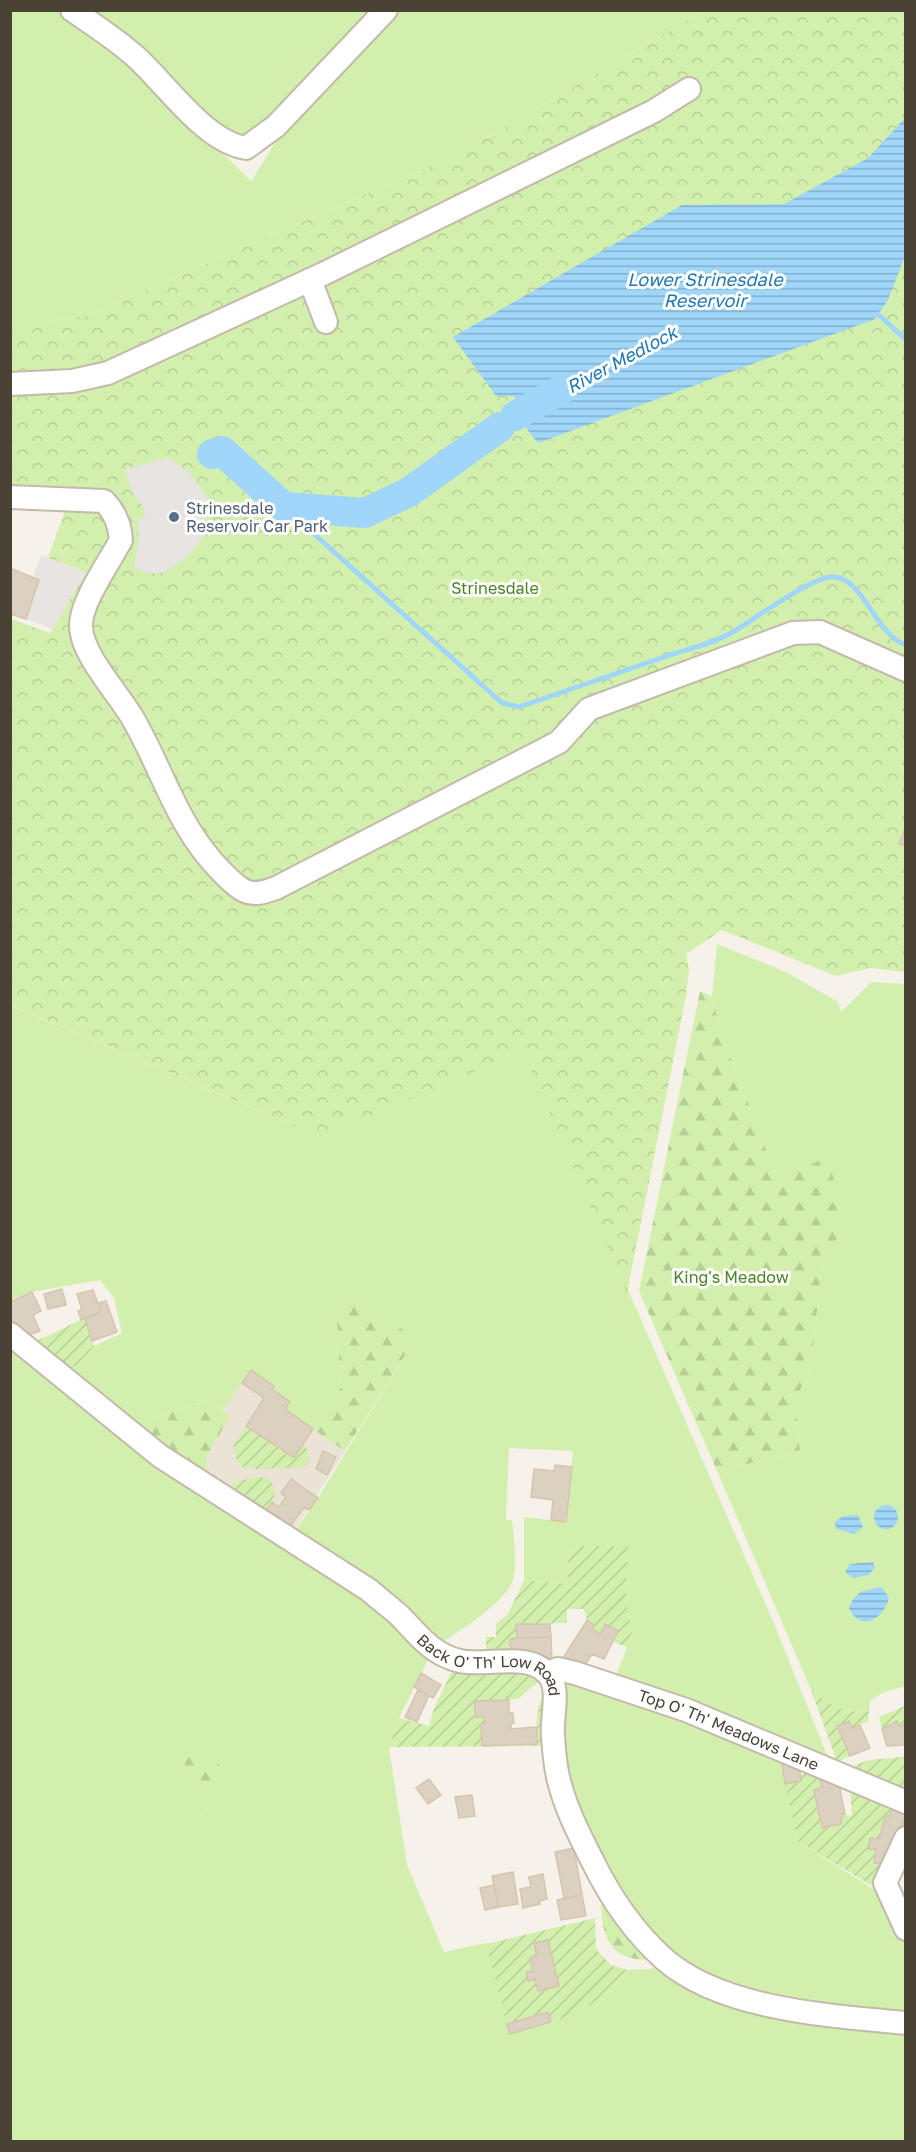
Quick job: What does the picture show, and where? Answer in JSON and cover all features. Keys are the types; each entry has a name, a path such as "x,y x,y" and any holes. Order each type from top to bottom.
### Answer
{"street":[{"path":"72,10 118,41 209,130 230,145 246,148 276,126 386,10"},
{"path":"10,384 72,381 108,373 310,280 654,111 689,88"},
{"path":"310,280 327,322"},
{"path":"10,497 104,501 112,509 120,527 121,540 84,609 81,626 84,641 132,717 188,831 210,860 246,892 263,893 276,888 559,742 589,709 793,633 819,632 906,670"},
{"name":"Back O' Th' Low Road","path":"10,1334 160,1456 369,1590 399,1616 423,1642 446,1656 462,1662 523,1663 548,1673 553,1681 552,1734 559,1780 572,1820 607,1888 630,1921 665,1960 698,1980 747,2000 817,2015 906,2023"},
{"name":"Top O' Th' Meadows Lane","path":"548,1673 558,1669 575,1673 686,1710 906,1802"},
{"path":"906,1838 885,1882 906,1929"}],"shaded area":[{"name":"Strinesdale Reservoir Car Park","path":"168,458 188,471 207,497 205,535 186,558 163,573 148,573 134,567 139,540 138,521 147,513 131,490 125,469"},
{"path":"41,555 86,572 52,629 26,619 39,580 33,577"},
{"path":"251,1370 274,1386 272,1389 290,1402 285,1409 345,1451 293,1533 209,1484 206,1458 230,1416 223,1410"}],"green space":[{"path":"10,11 62,11 118,50 251,181 293,115 393,11 703,11 457,155 88,315 41,323 11,323"},
{"path":"86,11 380,11 266,130 246,138 229,135"},
{"name":"Strinesdale","path":"703,11 905,11 905,972 870,968 836,976 722,930 686,954 689,970 686,996 627,1293 523,1051 321,1137 11,1005 11,619 50,633 86,572 48,558 70,497 11,493 10,323 41,323 88,315 457,155"},
{"path":"717,944 786,972 838,1002 841,1012 871,982 905,984 906,1686 884,1692 870,1701 869,1711 845,1710 811,1690 717,1471 800,1452 795,1400 811,1368 822,1263 845,1226 778,1182 721,1033 712,996"},
{"name":"King's Meadow","path":"700,991 712,996 721,1033 778,1181 828,1156 845,1226 822,1263 811,1368 795,1400 800,1452 717,1471 639,1291"},
{"path":"10,1005 321,1137 523,1050 773,1621 831,1765 615,1679 632,1634 626,1595 627,1546 569,1546 567,1584 524,1580 524,1517 566,1522 573,1451 509,1448 506,1520 512,1520 514,1577 503,1596 470,1624 439,1645 421,1629 417,1617 293,1534 318,1498 405,1355 337,1322 341,1387 313,1429 285,1409 290,1402 272,1389 274,1386 251,1370 223,1410 210,1400 129,1425 65,1371 77,1365 94,1346 122,1333 114,1298 100,1280 32,1292 11,1300"},
{"path":"364,1304 405,1331 405,1355 345,1451 313,1429 341,1387 337,1322 350,1305"},
{"path":"85,1318 94,1346 77,1365 65,1371 34,1342"},
{"path":"10,1342 404,1628 428,1660 399,1718 389,1747 407,1865 444,1952 486,1943 510,2034 562,2019 588,2007 628,1970 666,1968 905,2029 905,2141 11,2141"},
{"path":"210,1400 230,1416 206,1458 209,1484 129,1425"},
{"path":"246,1426 294,1458 303,1445 308,1450 309,1461 301,1468 241,1467 236,1459 233,1445"},
{"path":"258,1477 267,1478 274,1491 273,1499 265,1511 229,1490 234,1482"},
{"path":"569,1546 628,1546 626,1595 632,1634 627,1647 613,1642 618,1631 606,1624 600,1634 592,1629 594,1625 587,1620 584,1609 567,1609 567,1623 517,1624 517,1638 510,1640 510,1646 515,1651 528,1651 528,1659 486,1655 486,1637 496,1637 496,1624 508,1614 524,1580 567,1584"},
{"path":"521,1670 540,1680 518,1699 475,1701 475,1717 484,1717 485,1723 481,1724 482,1745 536,1744 539,1707 548,1689 544,1746 389,1747 399,1718 429,1726 434,1708 452,1671 478,1674"},
{"path":"572,1677 780,1752 798,1841 884,1896 905,1943 905,2016 802,2006 695,1973 658,1941 614,1883 583,1824 561,1762 561,1681"},
{"path":"811,1690 845,1710 869,1711 868,1722 852,1728 849,1721 837,1726 850,1756 837,1762"},
{"path":"905,1706 905,1724 899,1726 897,1722 890,1723 891,1727 882,1729 879,1717"},
{"path":"173,1728 220,1765 200,1812"},
{"path":"905,1756 905,1784 900,1794 852,1768 871,1760"},
{"path":"818,1768 831,1778 821,1780 822,1787 814,1790 822,1828 841,1824 842,1814 852,1816 850,1789 901,1805 890,1816 885,1816 879,1839 868,1848 876,1849 889,1865 877,1889 798,1841 785,1784 801,1781 800,1775"},
{"path":"600,1888 656,1959 625,1956 609,1942 602,1918"},
{"path":"595,1918 596,1949 611,1965 628,1970 594,2003 563,2019 551,2022 547,2012 507,2024 486,1944","holes":["548,1940 559,1986 538,1991 535,1979 528,1981 526,1973 533,1971 530,1958 537,1956 534,1944"]}],"water":[{"name":"Lower Strinesdale Reservoir","path":"905,118 905,256 888,300 875,319 538,443 526,428 529,414 514,396 496,396 453,337 682,205 784,204 868,158"},
{"path":"886,1505 894,1509 898,1517 894,1525 886,1529 878,1525 874,1517 878,1509"},
{"path":"858,1515 863,1527 854,1534 837,1529 834,1523 843,1516"},
{"path":"873,1562 875,1568 868,1575 853,1578 845,1572 850,1564"},
{"path":"882,1587 889,1598 882,1612 866,1622 854,1616 849,1608 854,1598 866,1590"}],"building":[{"path":"10,568 39,580 26,619 10,614"},
{"path":"906,827 906,846 899,844"},
{"path":"62,1289 66,1305 48,1309 44,1294"},
{"path":"93,1290 101,1312 81,1320 78,1311 82,1310 77,1294"},
{"path":"32,1292 41,1311 33,1315 40,1331 24,1337 14,1331 10,1302"},
{"path":"106,1301 117,1332 92,1341 85,1318 101,1312 98,1303"},
{"path":"251,1370 274,1386 272,1389 290,1402 285,1409 313,1429 294,1458 246,1426 264,1398 242,1383"},
{"path":"323,1451 336,1457 327,1475 316,1469"},
{"path":"555,1465 572,1467 566,1522 551,1520 553,1500 531,1497 534,1469 554,1471"},
{"path":"291,1479 318,1498 309,1510 304,1507 289,1528 265,1511 272,1502 279,1507 286,1497 281,1493"},
{"path":"587,1620 594,1625 592,1629 600,1634 605,1624 618,1631 604,1659 592,1654 582,1670 563,1658"},
{"path":"516,1624 550,1624 551,1637 517,1638"},
{"path":"551,1637 552,1663 528,1659 528,1651 515,1651 510,1646 510,1640 514,1638"},
{"path":"421,1673 441,1685 433,1698 414,1687"},
{"path":"418,1690 429,1695 417,1722 405,1717"},
{"path":"509,1700 509,1713 513,1713 514,1723 511,1724 511,1729 537,1727 537,1744 482,1746 481,1724 485,1723 484,1717 475,1717 475,1701"},
{"path":"849,1721 852,1728 860,1725 870,1748 850,1756 837,1726"},
{"path":"897,1721 899,1726 906,1724 906,1745 887,1746 882,1729"},
{"path":"799,1763 801,1781 785,1784 782,1764"},
{"path":"831,1778 839,1784 845,1814 842,1814 841,1824 822,1828 814,1790 822,1787 820,1781"},
{"path":"429,1779 441,1795 428,1804 416,1788"},
{"path":"472,1795 475,1816 459,1818 455,1797"},
{"path":"892,1808 906,1811 899,1845 889,1865 874,1863 876,1849 868,1849 870,1838 879,1839 885,1816 890,1816"},
{"path":"574,1848 582,1895 564,1898 555,1852"},
{"path":"513,1872 518,1904 499,1907 492,1876"},
{"path":"543,1874 547,1899 539,1901 540,1904 523,1908 520,1889 531,1887 529,1877"},
{"path":"494,1885 499,1907 485,1910 480,1888"},
{"path":"582,1895 586,1916 561,1920 557,1900"},
{"path":"548,1940 559,1986 538,1991 535,1979 528,1981 526,1972 533,1971 530,1958 537,1956 534,1943"},
{"path":"548,2012 551,2022 510,2034 507,2024"}],"waterway":[{"path":"878,314 906,340"},
{"name":"River Medlock","path":"515,416 561,390"},
{"name":"River Medlock","path":"212,454 222,451 284,507 365,513 409,492 500,427"},
{"path":"284,507 502,703 519,707 716,640 731,633 783,599 826,578 835,577 845,580 854,587 886,631 906,645"}],"place":[{"name":"Strinesdale Reservoir Car Park","path":"174,517"}]}
